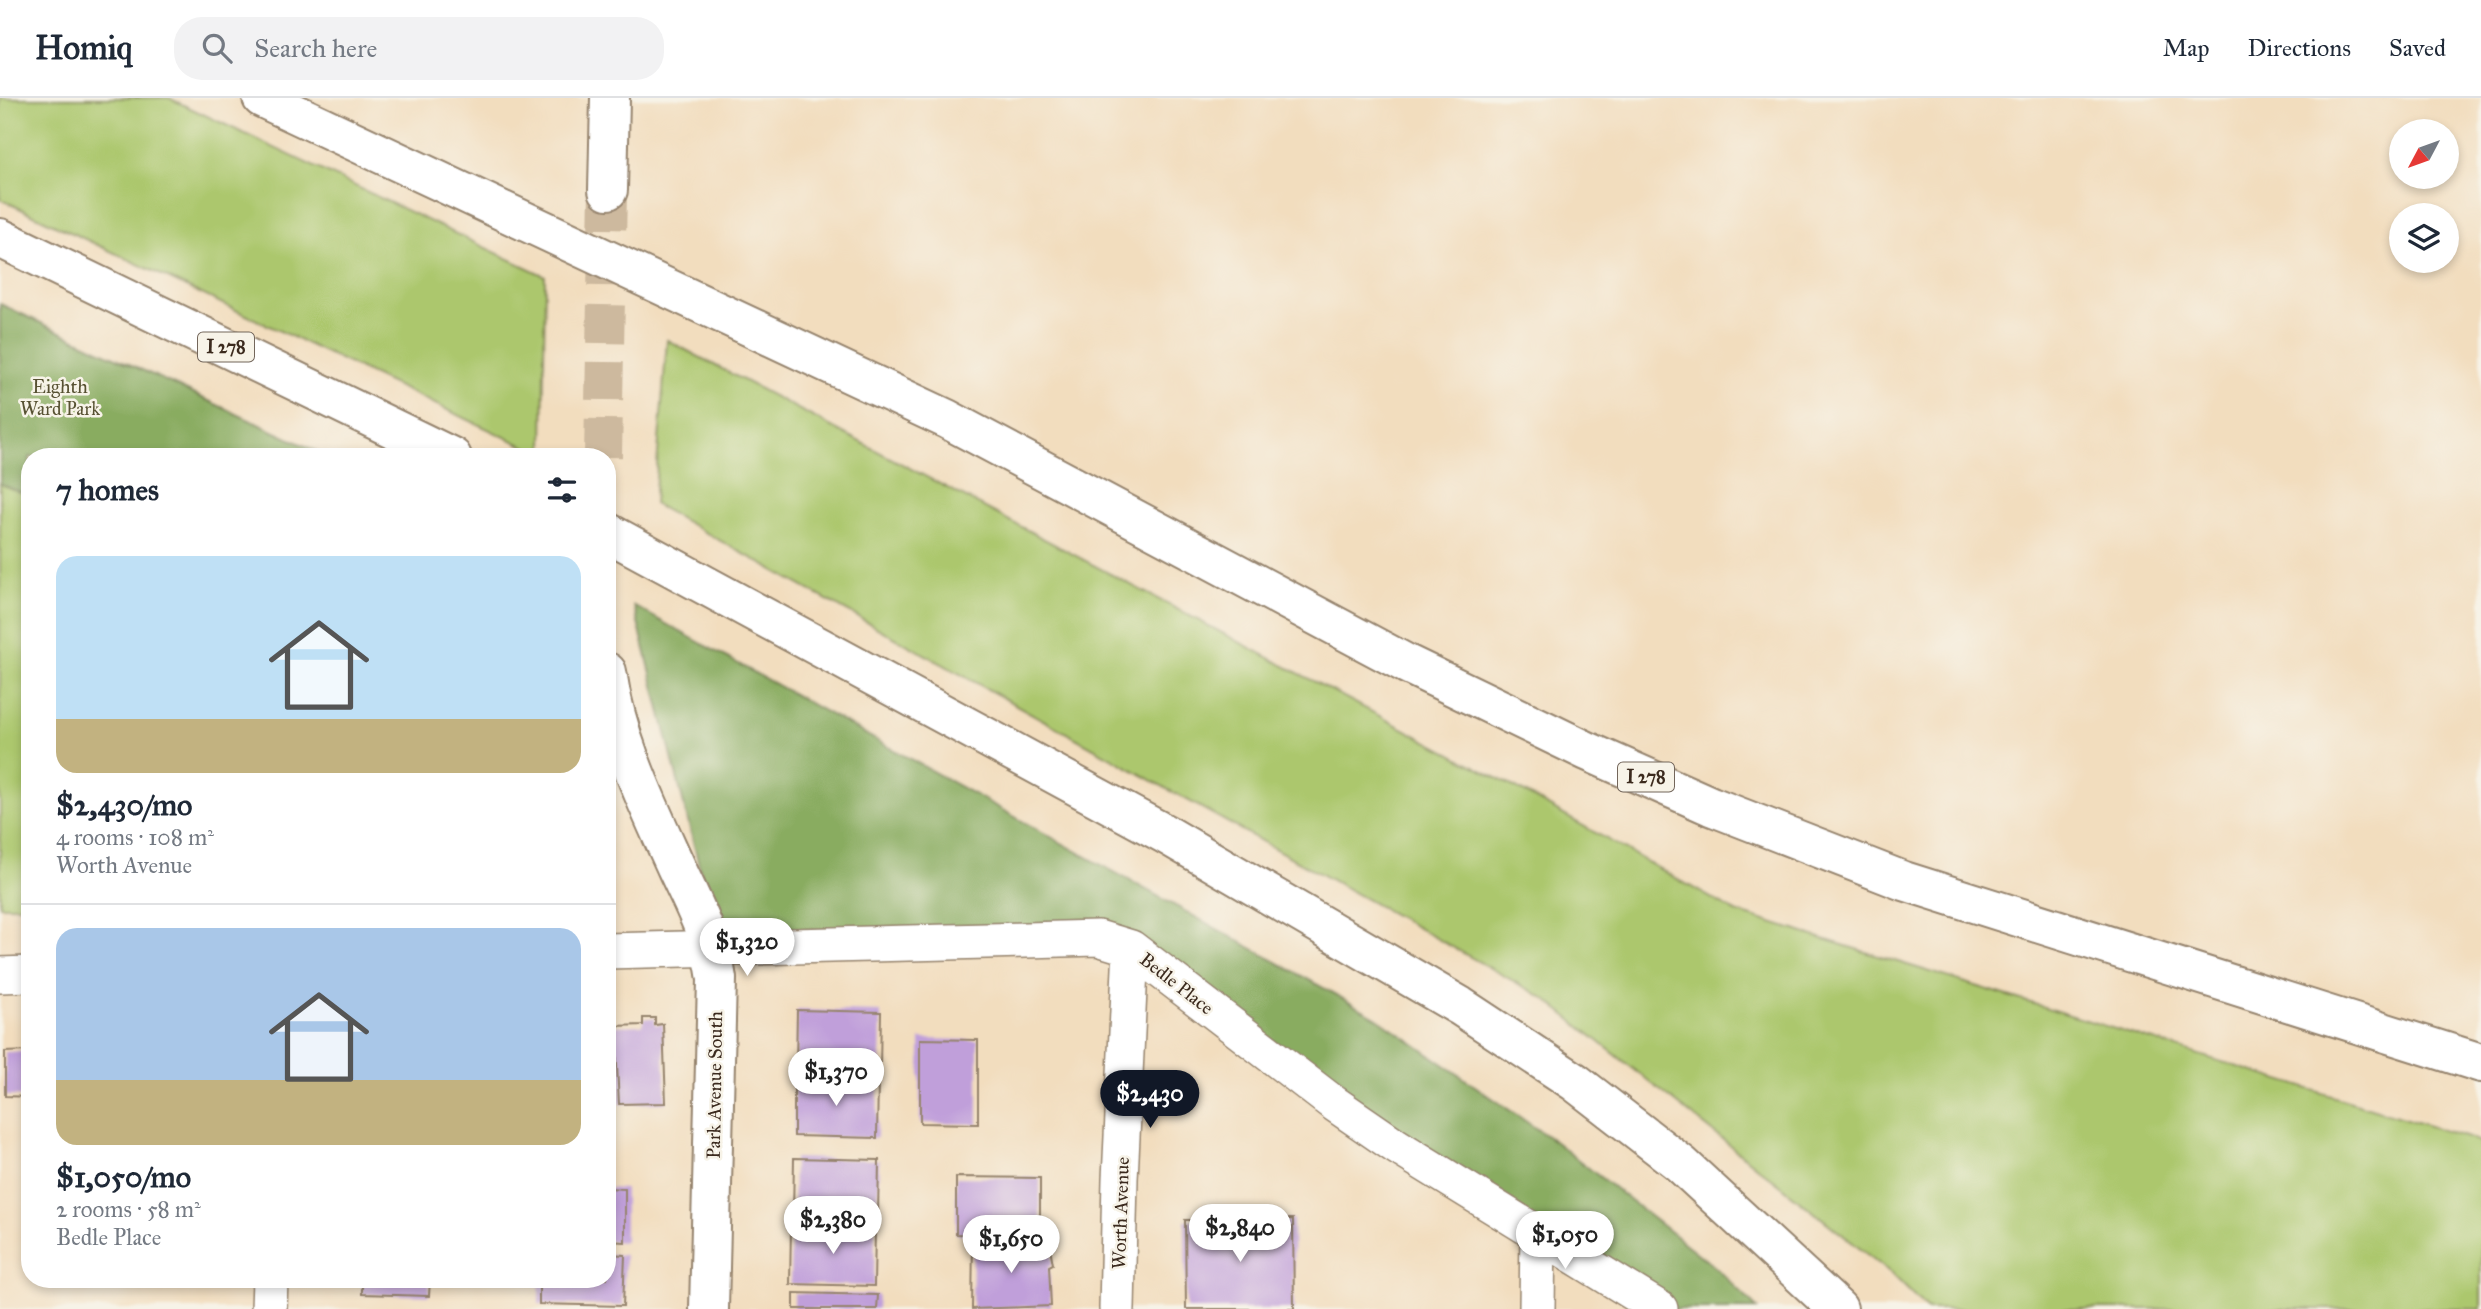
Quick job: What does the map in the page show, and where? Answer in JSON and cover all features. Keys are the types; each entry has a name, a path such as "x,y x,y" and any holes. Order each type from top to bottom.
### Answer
{"main road":[{"name":"I 278","path":"262,98 947,419 1407,664 1587,751 1700,801 1901,880 2481,1063"},
{"path":"608,190 610,98"},
{"name":"I 278","path":"0,238 433,448"},
{"path":"616,538 1155,829 1460,1006 1575,1082 1681,1164 1838,1309"},
{"name":"Park Avenue South","path":"616,715 636,779 713,946 717,979 709,1309"}],"street":[{"name":"Bedle Place","path":"616,951 1098,938 1131,948 1332,1102 1396,1146 1660,1309"},
{"name":"Worth Avenue","path":"1117,1309 1131,948"},
{"path":"0,975 21,974"},
{"path":"1537,1309 1538,1232"},
{"path":"270,1288 270,1309"}],"green space":[{"path":"0,98 169,98 545,276 543,448 528,448 0,199"},
{"name":"Eighth Ward Park","path":"0,304 310,448 21,448 21,906 0,906"},
{"path":"0,304 310,448 21,448 21,492 0,484"},
{"path":"667,340 1514,787 1736,912 2481,1142 2481,1309 1927,1309 1892,1274 1544,998 654,504"},
{"path":"634,606 1376,1017 1554,1141 1715,1267 1758,1309 1654,1309 1118,932 715,929"}],"building":[{"path":"797,1010 881,1012 880,1070 796,1068"},
{"path":"643,1018 655,1018 655,1025 663,1024 666,1103 619,1104 616,1026 643,1025"},
{"path":"920,1039 978,1040 978,1124 920,1123"},
{"path":"21,1051 21,1097 5,1096 5,1052"},
{"path":"794,1079 878,1080 877,1138 794,1136"},
{"path":"794,1158 879,1160 878,1217 793,1216"},
{"path":"956,1177 1040,1178 1040,1236 956,1234"},
{"path":"616,1188 625,1189 625,1242 616,1242"},
{"path":"1293,1219 1294,1309 1186,1309 1185,1220"},
{"path":"791,1226 875,1228 874,1286 790,1284"},
{"path":"973,1241 1049,1242 1053,1264 1049,1266 1051,1306 972,1309"},
{"path":"616,1254 625,1255 623,1306 539,1304 539,1288 616,1288"},
{"path":"362,1288 429,1288 429,1296 362,1294"},
{"path":"794,1293 878,1295 877,1309 794,1309"}],"tunnel":[{"path":"603,448 608,190"}]}
